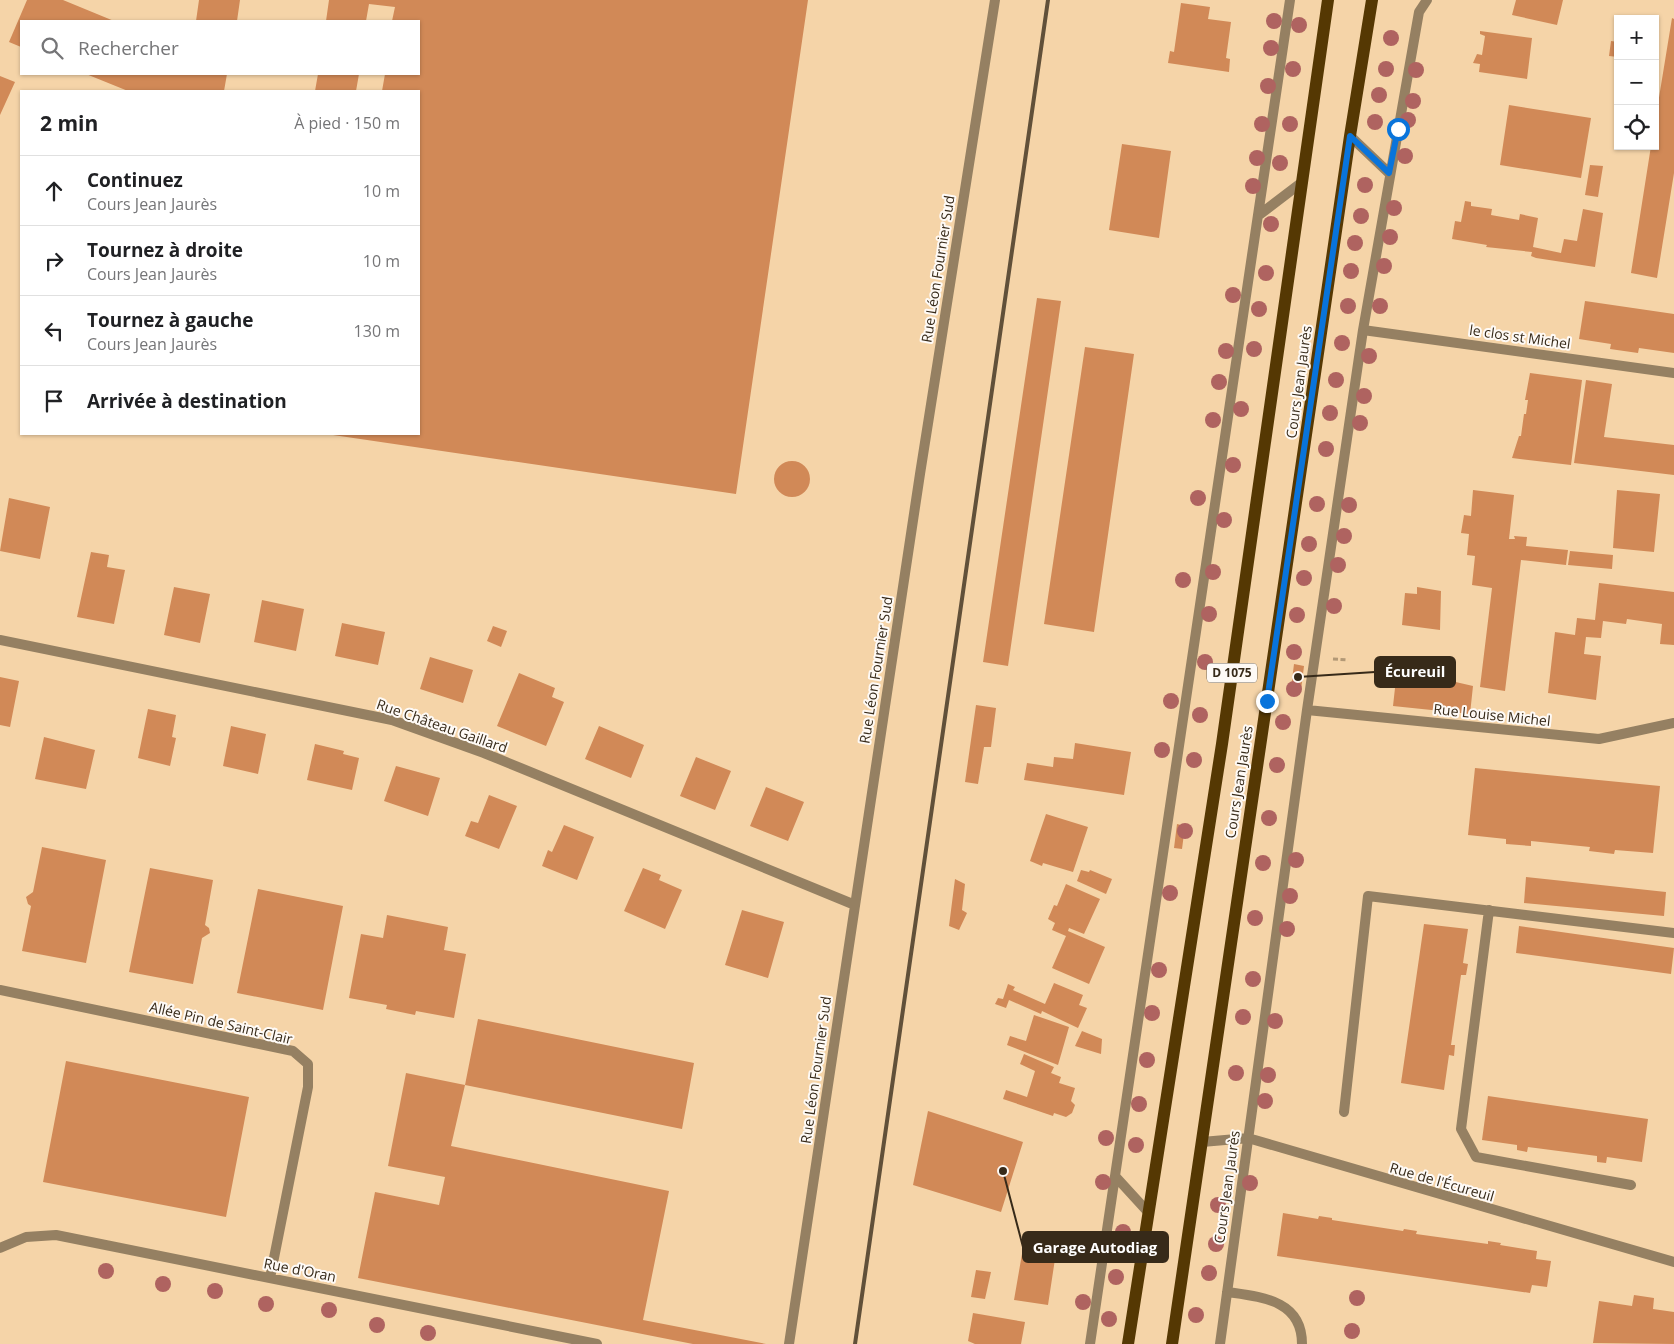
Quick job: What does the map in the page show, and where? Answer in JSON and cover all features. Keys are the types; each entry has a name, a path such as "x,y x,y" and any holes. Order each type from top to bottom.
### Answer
{"main road":[{"name":"Cours Jean Jaurès","path":"1128,1344 1147,1211 1222,744 1328,0"},
{"name":"Cours Jean Jaurès","path":"1172,1344 1350,136 1372,0"}],"street":[{"name":"Rue Léon Fournier Sud","path":"790,1344 855,905 995,0"},
{"path":"1090,1344 1290,0"},
{"name":"Cours Jean Jaurès","path":"1220,1344 1307,710 1363,330 1389,173 1419,12 1427,0"},
{"path":"1350,136 1389,173"},
{"path":"1259,215 1301,183"},
{"name":"le clos st Michel","path":"1363,330 1674,373"},
{"name":"Rue Château Gaillard","path":"0,640 297,699 392,720 493,757 855,905"},
{"name":"Rue Louise Michel","path":"1307,710 1599,739 1674,723"},
{"path":"1344,1112 1368,896 1674,933"},
{"path":"1490,910 1460,1129 1476,1156 1631,1186"},
{"name":"Allée Pin de Saint-Clair","path":"0,990 293,1051 308,1064 308,1087 270,1278"},
{"name":"Rue de l'Écureuil","path":"1202,1142 1248,1138 1674,1262"},
{"path":"1115,1176 1147,1211"},
{"name":"Rue d'Oran","path":"0,1248 26,1237 56,1235 597,1344"},
{"path":"1228,1292 1263,1297 1286,1307 1298,1321 1302,1344"}],"building":[{"path":"27,0 63,0 112,20 20,20 20,47 9,42"},
{"path":"199,0 240,0 237,20 196,20"},
{"path":"329,0 808,0 736,494 333,435 420,435 420,90 382,90 385,75 420,75 420,20 392,20 395,7 369,4 366,20 326,20"},
{"path":"1516,0 1563,0 1557,25 1512,15"},
{"path":"1181,3 1210,7 1208,19 1231,22 1226,58 1230,59 1229,72 1168,63 1170,51 1174,52"},
{"path":"1672,18 1674,19 1674,173 1657,278 1631,273 1650,150 1659,150 1659,98"},
{"path":"1480,31 1532,38 1527,79 1479,72 1480,64 1473,63 1477,54 1482,55 1485,36 1480,34"},
{"path":"1611,41 1614,41 1614,57 1609,56"},
{"path":"88,75 227,75 224,90 126,90"},
{"path":"318,75 359,75 356,90 315,90"},
{"path":"0,76 15,82 0,115"},
{"path":"1509,105 1591,118 1581,178 1500,165"},
{"path":"1122,144 1171,151 1159,238 1109,230"},
{"path":"1590,165 1603,166 1598,197 1585,195"},
{"path":"1465,201 1471,202 1471,206 1492,209 1491,215 1519,220 1520,214 1538,218 1533,247 1561,253 1564,239 1577,241 1583,209 1603,213 1595,267 1536,258 1531,256 1532,252 1486,247 1487,245 1452,239 1455,221 1461,222"},
{"path":"1037,298 1061,301 1008,666 983,662"},
{"path":"1585,301 1674,314 1674,353 1639,348 1638,353 1610,349 1611,344 1579,339"},
{"path":"1085,347 1134,354 1094,632 1044,624"},
{"path":"1530,373 1582,380 1571,465 1512,458 1519,436 1521,436 1524,414 1526,414 1528,400 1525,400"},
{"path":"1586,380 1612,384 1604,437 1674,445 1674,475 1574,463"},
{"path":"792,461 799,462 805,466 809,472 809,486 805,492 799,496 792,497 785,496 779,492 775,486 774,479 775,472 779,466 785,462"},
{"path":"1473,490 1514,495 1509,539 1515,539 1514,536 1527,537 1526,546 1568,550 1566,565 1521,560 1505,691 1480,687 1492,588 1472,585 1475,556 1467,555 1469,534 1461,533 1464,515 1471,516"},
{"path":"1617,490 1660,494 1654,552 1613,548"},
{"path":"9,498 50,507 40,559 0,551"},
{"path":"1570,551 1613,555 1612,569 1568,565"},
{"path":"91,552 109,555 107,567 125,570 114,624 77,617"},
{"path":"1599,583 1674,592 1674,645 1660,644 1662,624 1627,619 1626,624 1603,621 1601,638 1586,637 1584,654 1601,656 1596,700 1548,693 1555,632 1575,635 1577,618 1595,620"},
{"path":"174,587 210,594 200,643 164,635"},
{"path":"1417,587 1441,591 1440,630 1402,625 1405,593 1417,594"},
{"path":"262,600 304,609 296,651 254,642"},
{"path":"342,623 385,632 378,665 335,656"},
{"path":"493,626 507,631 501,647 487,641"},
{"path":"430,657 473,670 463,703 420,689"},
{"path":"1398,661 1436,665 1434,677 1473,686 1470,714 1393,706"},
{"path":"1294,664 1304,666 1301,690 1291,688"},
{"path":"519,673 555,688 552,697 564,702 546,746 497,726"},
{"path":"0,677 19,681 10,727 0,725"},
{"path":"976,705 996,708 991,747 984,747 978,784 965,782"},
{"path":"148,709 176,715 172,737 176,738 170,766 138,758"},
{"path":"231,726 266,734 258,774 223,766"},
{"path":"599,726 644,745 631,778 585,759"},
{"path":"44,737 95,750 86,789 35,779"},
{"path":"1075,743 1131,752 1124,795 1024,780 1027,763 1053,767 1054,757 1073,759"},
{"path":"315,744 344,751 343,754 359,758 352,790 307,780"},
{"path":"696,757 731,771 715,810 680,796"},
{"path":"396,766 440,778 428,816 384,801"},
{"path":"1475,768 1660,786 1653,853 1615,850 1614,854 1589,851 1590,847 1531,841 1531,846 1506,844 1506,839 1468,835"},
{"path":"766,787 804,802 788,841 750,826"},
{"path":"489,795 517,806 499,849 465,836 471,821 478,823"},
{"path":"1046,814 1088,827 1073,872 1043,863 1042,866 1030,861"},
{"path":"1177,824 1185,826 1182,849 1174,848"},
{"path":"564,825 594,837 577,880 542,866 548,850 552,852"},
{"path":"42,847 106,860 86,963 22,951 31,906 28,904 26,897 33,892"},
{"path":"150,868 213,880 205,925 209,928 210,933 202,938 193,984 129,972"},
{"path":"643,868 661,875 659,880 682,890 665,929 624,911"},
{"path":"1081,870 1089,872 1090,870 1112,879 1106,894 1077,881"},
{"path":"1526,877 1666,892 1664,916 1524,903"},
{"path":"955,879 965,884 962,910 967,913 959,930 949,926"},
{"path":"1066,884 1100,899 1084,934 1069,928 1068,931 1105,947 1089,984 1052,968 1066,936 1052,930 1055,923 1048,919 1054,905 1057,906"},
{"path":"258,889 343,906 323,1010 237,993"},
{"path":"742,910 784,922 768,978 725,965"},
{"path":"387,915 448,927 444,950 466,954 454,1018 416,1011 415,1015 386,1009 387,1005 349,998 361,934 383,938"},
{"path":"1424,924 1468,929 1463,963 1468,964 1466,975 1461,975 1451,1045 1455,1045 1454,1056 1449,1055 1444,1090 1401,1083"},
{"path":"1519,926 1674,948 1671,974 1516,953"},
{"path":"1054,983 1083,995 1079,1005 1087,1008 1078,1028 1042,1011 1041,1014 1009,1000 1006,1008 995,1004 998,998 1003,999 1008,984 1015,987 1013,990 1045,1004"},
{"path":"1034,1015 1069,1027 1058,1065 1007,1045 1010,1036 1026,1041"},
{"path":"478,1019 694,1063 682,1129 465,1085"},
{"path":"1082,1031 1102,1039 1101,1054 1075,1046"},
{"path":"1024,1054 1054,1067 1051,1073 1061,1077 1059,1083 1075,1088 1071,1101 1075,1105 1072,1113 1066,1117 1054,1113 1053,1116 1003,1099 1006,1090 1027,1097 1035,1071 1020,1064"},
{"path":"66,1061 249,1097 226,1217 43,1182"},
{"path":"406,1073 465,1085 451,1146 669,1191 643,1320 766,1344 693,1344 358,1278 375,1192 439,1205 445,1177 388,1166"},
{"path":"1488,1096 1648,1119 1642,1162 1607,1157 1606,1163 1597,1162 1597,1156 1528,1147 1527,1152 1517,1150 1517,1145 1482,1140"},
{"path":"928,1111 1023,1142 1001,1212 913,1185"},
{"path":"1283,1213 1318,1219 1319,1216 1332,1218 1332,1220 1403,1231 1404,1229 1417,1231 1416,1234 1488,1244 1488,1241 1501,1243 1500,1245 1537,1251 1536,1259 1551,1261 1547,1287 1532,1285 1530,1293 1277,1256"},
{"path":"1022,1254 1055,1259 1048,1305 1014,1300"},
{"path":"976,1270 991,1272 985,1299 971,1297"},
{"path":"1634,1295 1654,1298 1653,1309 1674,1312 1674,1344 1593,1343 1599,1301 1632,1306"},
{"path":"973,1313 1025,1322 1021,1344 975,1344 968,1341"}],"railway":[{"path":"855,1344 1048,0"}],"place":[{"name":"Écureuil","path":"1298,677"},
{"name":"Garage Autodiag","path":"1003,1171"}],"route":[{"path":"1267,701 1350,136 1389,173 1398,129"}]}
